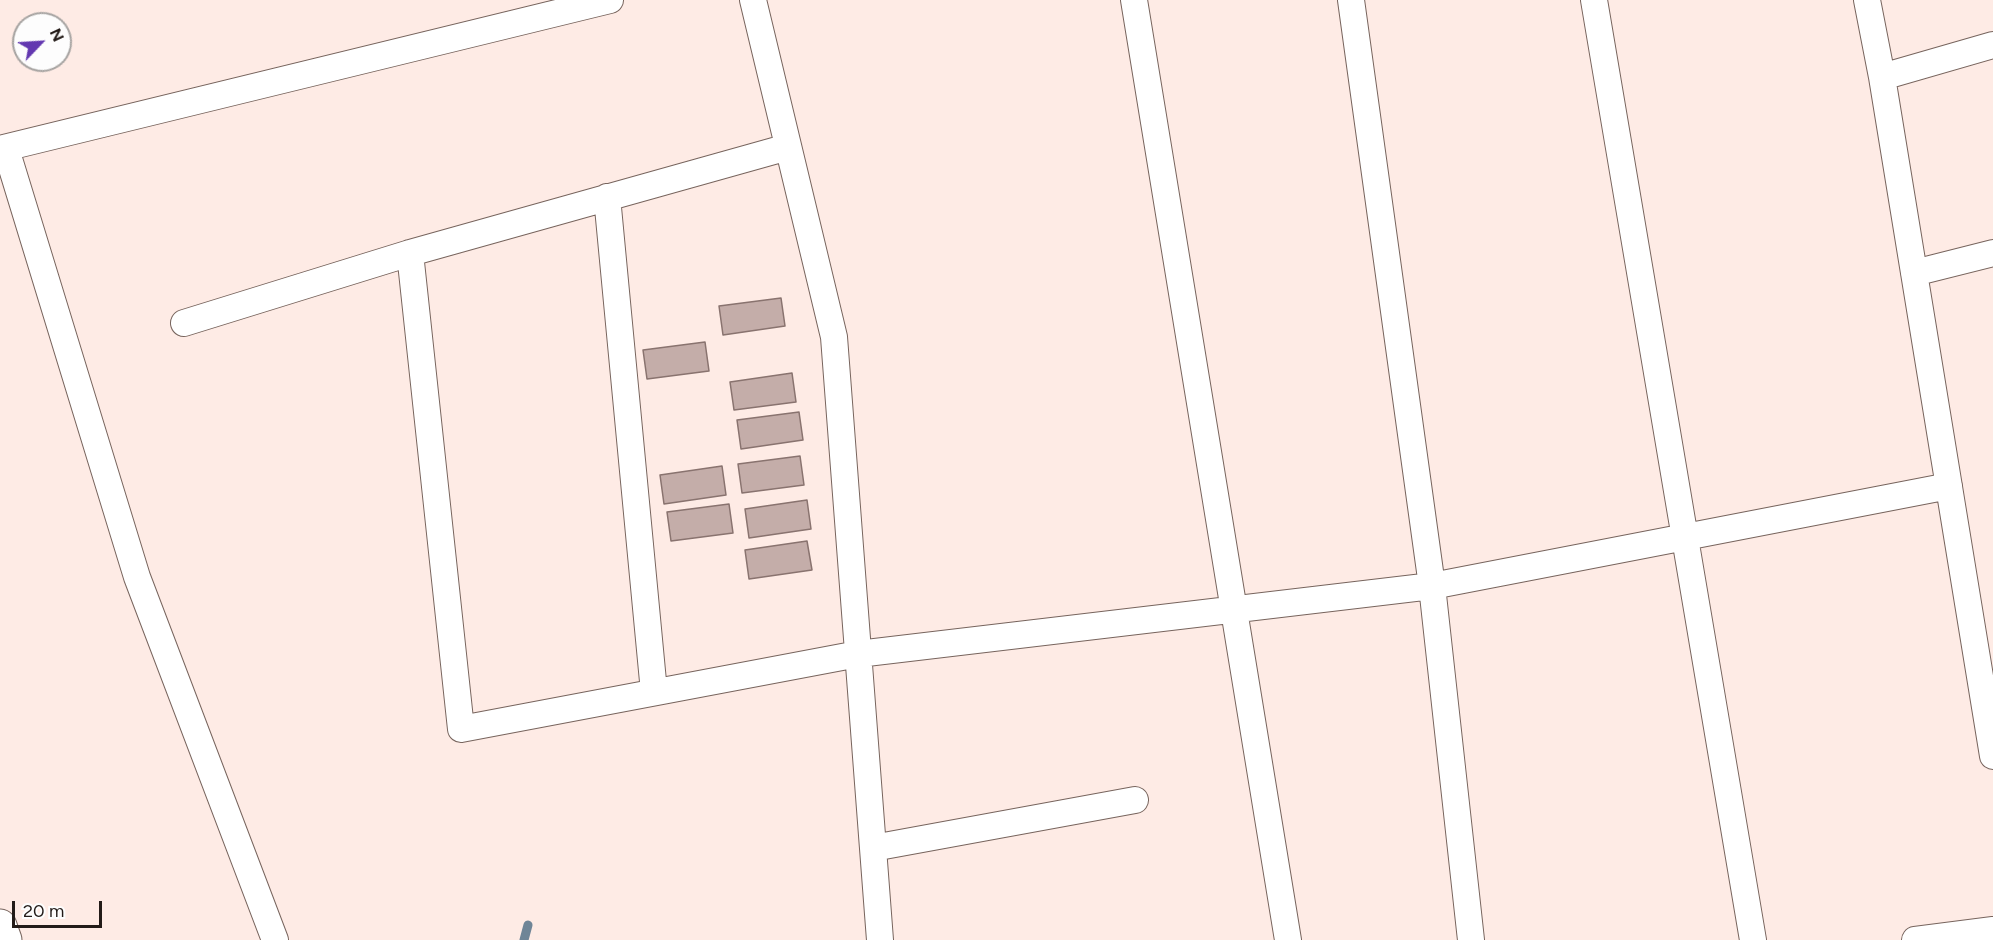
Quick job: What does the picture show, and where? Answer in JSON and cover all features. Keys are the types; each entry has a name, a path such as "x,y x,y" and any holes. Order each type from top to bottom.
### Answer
{"highway":[{"path":"0,926 4,940"}],"street":[{"path":"275,940 137,578 3,149 610,0"},
{"path":"753,0 834,337 880,940"},
{"path":"1134,0 1288,940"},
{"path":"1351,0 1432,586 1471,940"},
{"path":"1594,0 1754,940"},
{"path":"1867,0 1882,77 1993,756"},
{"path":"1882,77 1993,45"},
{"path":"184,323 410,253 788,147"},
{"path":"607,198 654,692"},
{"path":"410,253 461,729 858,654 1432,586 1949,486"},
{"path":"1914,273 1993,253"},
{"path":"873,848 1135,800"},
{"path":"1916,940 1986,934"}],"building":[{"path":"781,298 785,326 723,335 719,306"},
{"path":"705,342 709,371 647,379 643,350"},
{"path":"792,373 796,402 734,410 730,382"},
{"path":"799,412 803,440 741,449 737,420"},
{"path":"800,456 804,485 742,493 738,464"},
{"path":"722,466 726,495 664,504 660,475"},
{"path":"807,500 811,529 749,538 745,509"},
{"path":"729,504 733,533 671,541 667,512"},
{"path":"807,541 812,570 749,579 745,550"}],"waterway":[{"path":"524,940 528,925"}]}
